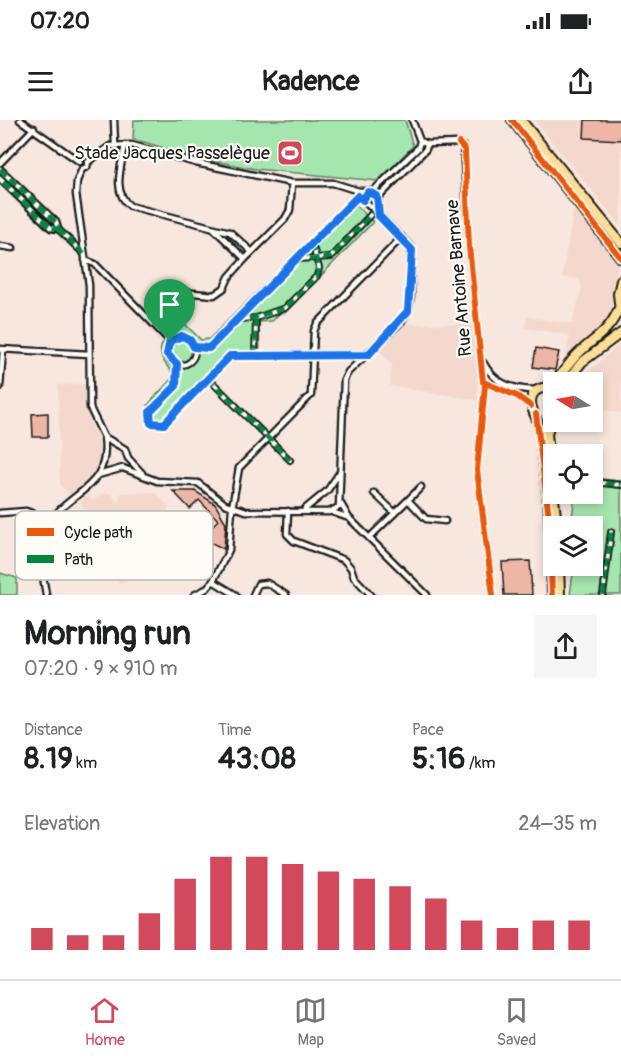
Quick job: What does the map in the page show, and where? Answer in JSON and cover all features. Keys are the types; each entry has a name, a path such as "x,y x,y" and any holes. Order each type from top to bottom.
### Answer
{"main road":[{"path":"512,120 621,258"},
{"path":"521,120 621,243"},
{"path":"563,372 574,358 608,329 620,310 618,294 621,280"},
{"path":"576,372 596,350 621,333"},
{"path":"543,390 536,390 531,397 531,406 536,414 549,518 552,595"},
{"path":"536,414 543,417"},
{"path":"548,432 556,516"},
{"path":"559,576 560,595"}],"street":[{"path":"20,120 80,162 84,160 87,162 115,145 125,145 292,183 333,183 367,192 373,192 420,149 426,149 427,144 420,141"},
{"path":"114,120 115,145"},
{"path":"369,206 377,200 420,149 420,141 412,120"},
{"path":"0,163 34,128"},
{"name":"Rue Antoine Barnave","path":"427,144 459,143 465,150 469,246 483,377 486,385"},
{"path":"125,145 119,187 124,201 130,206 230,232 252,252"},
{"path":"80,162 79,166 82,169"},
{"path":"61,511 98,475 105,461 106,452 104,437 90,408 89,292 76,194 77,181 82,169 87,167 87,162"},
{"path":"0,169 56,222 58,229 85,258 95,264 170,341"},
{"path":"0,179 51,228 58,229"},
{"path":"147,317 172,291 214,296 219,293 245,259 285,219 290,210 292,183"},
{"path":"353,189 373,212 402,237 412,250 408,311 368,355 348,372 343,386 341,504 349,518 427,595"},
{"path":"363,200 367,192"},
{"path":"373,192 377,200 379,216"},
{"path":"194,347 209,348 358,196"},
{"path":"297,259 331,257 373,212"},
{"path":"214,229 245,259"},
{"path":"194,595 206,589 213,581 229,550 232,507 239,468 311,395 314,330 317,324 402,237"},
{"path":"237,319 256,318 285,308 317,276 319,268 314,259 312,243"},
{"path":"0,246 13,248"},
{"path":"255,355 256,318"},
{"path":"170,341 182,336 190,340 194,347 194,355 189,362 177,364"},
{"path":"170,341 167,354 177,364 176,386 150,412 151,423 164,424 230,356 368,355"},
{"path":"0,387 2,350 89,354"},
{"path":"482,361 489,374 495,379 512,388 536,390"},
{"path":"483,377 489,374"},
{"path":"208,378 290,460"},
{"path":"492,385 495,379"},
{"path":"493,595 477,470 486,385 492,385 517,396 531,406"},
{"path":"104,437 125,449 128,458 142,473"},
{"path":"106,452 116,445"},
{"path":"123,468 128,458"},
{"path":"105,461 112,469"},
{"path":"98,475 112,469 123,468 142,473 157,481 202,484 232,507 246,511 329,511 341,504"},
{"path":"303,510 320,498 341,472"},
{"path":"603,483 621,485"},
{"path":"369,538 421,488"},
{"path":"327,490 333,490 340,497"},
{"path":"374,493 395,513"},
{"path":"320,498 321,507 349,518"},
{"path":"408,500 426,519 445,521"},
{"path":"288,511 287,534 294,541 329,552 344,560 351,568 354,577 371,595"},
{"path":"0,513 15,512"},
{"path":"603,595 611,532"},
{"path":"44,580 46,595"},
{"path":"213,581 236,595"},
{"path":"253,595 258,584 267,583 286,595"}],"shaded area":[{"path":"534,120 621,120 621,226"},
{"path":"574,206 610,249 618,268 613,285 612,311 606,324 566,359 569,335 525,328 527,317 572,324 582,287 579,279 562,277"},
{"path":"405,324 476,324 478,400 390,386 392,365 379,350"},
{"path":"621,343 621,413 603,410 603,372 589,372"},
{"path":"87,384 88,413 99,439 102,455 98,469 72,497 60,485 58,385"},
{"path":"155,492 169,507 168,511 83,511 85,509 80,502 87,495 93,501 102,493 111,493 118,503 121,493"}],"green space":[{"name":"Stade Jacques Passelègue","path":"134,120 405,120 413,146 378,181 256,169 203,159 133,139"},
{"path":"351,200 373,222 285,313 281,312 272,321 259,322 260,358 231,358 168,424 152,421 148,405 174,374 161,354 161,348 167,338 179,325 186,325 201,340 209,339"},
{"path":"603,479 621,481 621,595 570,595 573,576 603,576 603,516 572,516 574,504 603,504"},
{"path":"0,573 15,577 17,595 0,595"}],"building":[{"path":"585,120 621,120 621,140 584,138"},
{"path":"536,348 559,352 555,370 533,367"},
{"path":"48,413 48,437 33,437 32,414"},
{"path":"173,491 195,491 215,504 226,523 224,549 213,544 213,525 218,520 213,515 213,511 209,511 199,500 190,509"},
{"path":"530,561 532,595 504,595 502,562"}],"marked path":[{"path":"0,169 56,222 58,229 51,228 0,179"},
{"path":"194,347 209,348 358,196"},
{"path":"309,259 331,257 373,212"},
{"path":"58,229 85,255"},
{"path":"249,319 285,308 317,276 319,268 312,243"},
{"path":"176,364 176,386 150,412 151,423 164,424 230,356 255,355 256,318"},
{"path":"255,355 293,355"},
{"path":"208,378 290,460"},
{"path":"603,483 621,485"},
{"path":"603,595 611,532"}],"cycle path":[{"path":"512,120 621,258"},
{"path":"459,143 465,150 469,246 483,382 517,396 531,406"},
{"path":"485,385 477,470 493,595"},
{"path":"536,414 549,518 552,595"}],"place":[{"name":"Stade Jacques Passelègue","path":"290,153"}],"route":[{"path":"368,192 375,192 377,196 379,216 411,247 411,296 406,317 368,355 230,356 164,424 151,423 150,412 176,386 177,364 169,359 166,350 170,341 182,336 190,340 194,347 209,348 358,196 363,200 364,194 368,192"}]}
